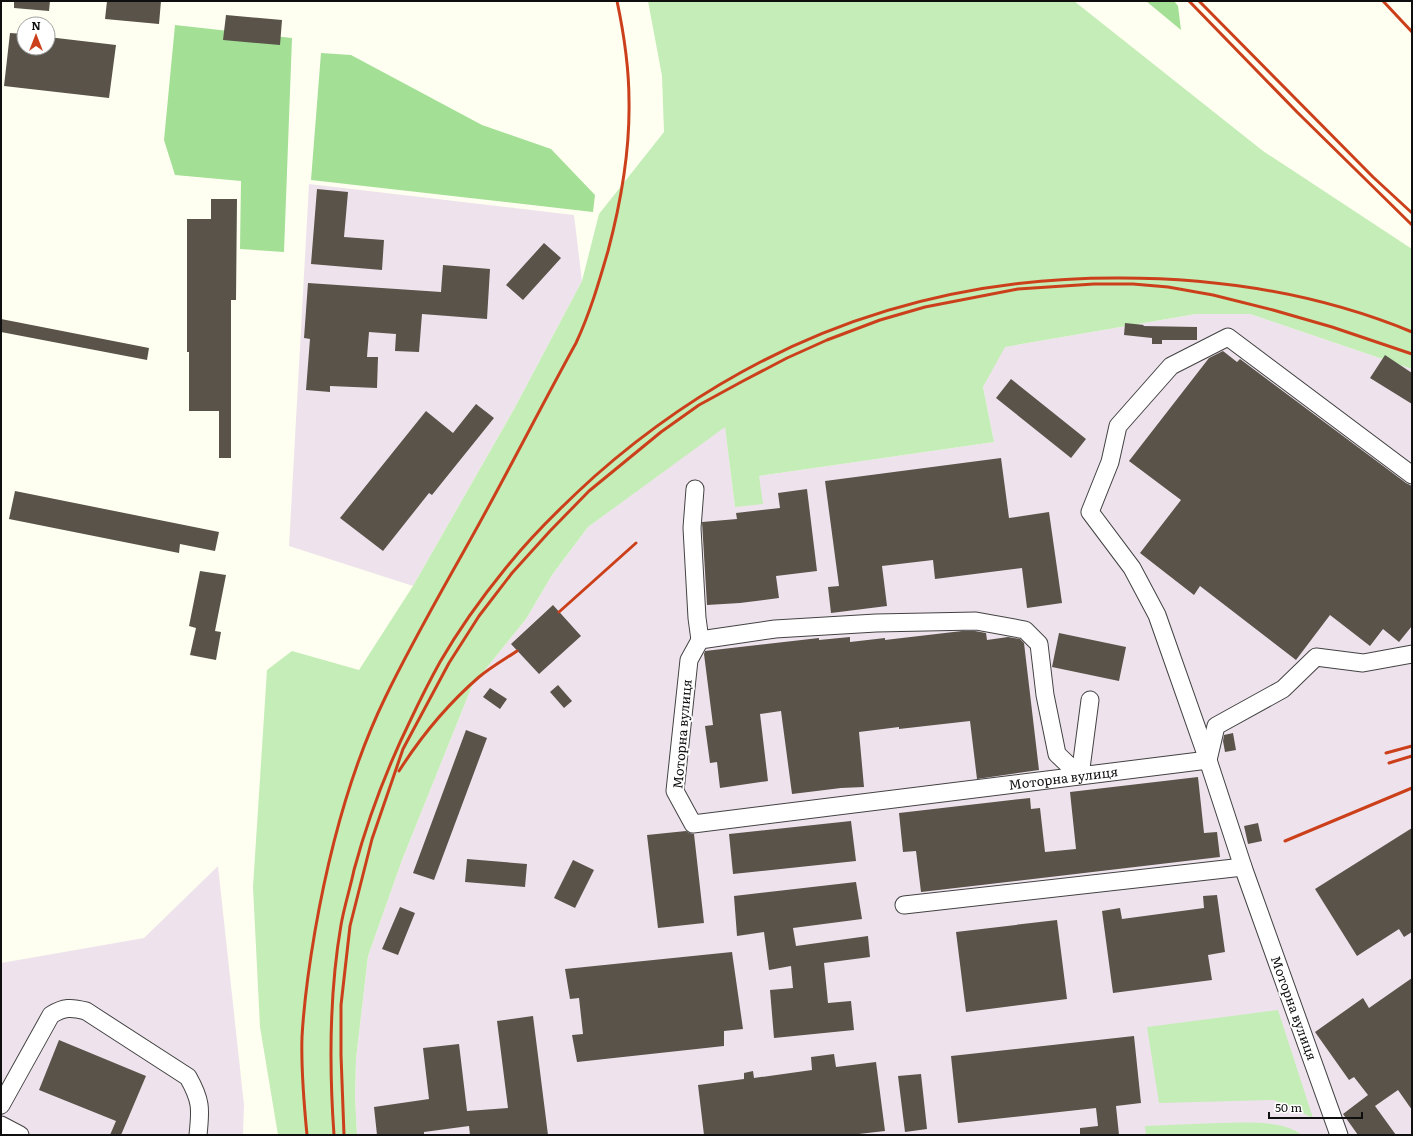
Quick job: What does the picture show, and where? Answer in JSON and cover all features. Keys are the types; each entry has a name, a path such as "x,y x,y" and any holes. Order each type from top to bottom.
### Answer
{"lane":[{"path":"1208,760 1157,616 1132,568 1090,512 1110,462 1118,426 1171,366 1228,337 1412,474"},
{"path":"695,489 692,528 697,618 700,640 775,629 876,623 976,621 1025,630 1039,644 1045,695 1057,754 1080,776"},
{"name":"Моторна вулиця","path":"700,640 689,660 675,791 694,824 1208,760 1243,867 1339,1135"},
{"path":"1208,760 1216,726 1283,689 1316,657 1363,663 1412,654"},
{"path":"1080,776 1090,700"},
{"path":"904,905 1243,867"},
{"path":"1,1105 51,1015 61,1009 74,1008 86,1011 188,1077 197,1093 200,1112 198,1135"},
{"path":"1,1125 20,1135"}],"shaded area":[{"path":"309,184 574,215 582,281 513,411 413,586 289,546"},
{"path":"1196,314 1250,314 1412,369 1412,1135 357,1135 355,1097 356,1059 368,956 402,860 472,686 526,619 552,575 588,527 725,426 735,507 758,476 994,442 983,387 1004,347"},
{"path":"218,866 244,1105 243,1135 1,1135 1,963 144,938"}],"green space":[{"path":"648,1 1074,1 1263,151 1412,249 1412,369 1250,314 1196,314 1005,347 983,387 994,442 759,476 763,504 735,507 725,427 588,527 552,575 526,619 472,686 402,860 368,956 356,1059 355,1097 357,1135 278,1135 260,1027 253,887 267,670 292,651 359,670 413,586 513,411 582,281 599,214 664,132 662,76"},
{"path":"1146,1 1174,1 1178,6 1181,30"},
{"path":"175,25 292,38 284,252 240,249 241,181 175,175 164,140"},
{"path":"321,53 351,55 482,125 551,149 595,195 593,212 311,180"},
{"path":"1278,1010 1313,1118 1274,1100 1159,1103 1147,1027"},
{"path":"1217,1123 1272,1124 1283,1126 1302,1135 1146,1135 1145,1126"}],"building":[{"path":"14,1 50,1 49,11 14,8"},
{"path":"107,1 161,1 159,24 105,19"},
{"path":"226,15 282,20 280,45 223,40"},
{"path":"10,33 16,33 16,56 56,56 56,38 116,45 109,98 4,86"},
{"path":"317,189 348,192 344,237 384,240 382,270 311,264"},
{"path":"211,199 237,199 236,300 231,300 231,458 219,458 219,411 189,411 189,352 187,352 187,219 211,219"},
{"path":"544,243 561,258 523,300 506,285"},
{"path":"443,265 490,269 487,319 422,314 419,352 395,351 396,334 369,332 367,357 378,357 377,388 330,386 330,392 306,390 310,339 304,338 308,283 441,292"},
{"path":"1,319 149,348 147,360 1,332"},
{"path":"1125,323 1144,325 1143,326 1197,327 1197,340 1162,340 1162,344 1152,344 1152,338 1124,335"},
{"path":"1223,351 1237,362 1240,359 1412,486 1412,626 1399,642 1383,629 1370,646 1330,615 1296,660 1200,586 1194,595 1140,553 1181,500 1129,461 1209,358"},
{"path":"1385,355 1412,373 1412,404 1370,378"},
{"path":"1011,379 1086,439 1071,458 996,398"},
{"path":"476,404 494,418 432,495 429,493 383,551 340,518 426,411 453,433"},
{"path":"1001,458 1009,518 1049,512 1062,603 1027,608 1022,568 935,579 933,560 882,566 887,606 831,613 828,587 839,586 825,481"},
{"path":"807,489 817,571 776,576 779,598 740,603 707,605 702,522 737,519 736,513 780,508 778,493"},
{"path":"15,491 219,532 215,551 180,544 179,553 9,519"},
{"path":"200,571 226,575 215,631 221,632 216,660 190,655 196,628 189,626"},
{"path":"553,605 581,636 539,674 511,644"},
{"path":"962,631 986,633 987,640 1008,637 1020,639 1024,643 1039,770 977,779 970,721 899,729 899,727 859,732 864,787 841,788 792,794 781,711 760,714 768,781 720,788 717,762 710,763 705,726 713,725 704,654 705,651 819,638 819,640 850,637 850,642 885,638 885,640"},
{"path":"1059,633 1126,647 1119,681 1052,667"},
{"path":"558,685 572,701 564,708 550,692"},
{"path":"490,688 507,699 500,709 483,697"},
{"path":"466,730 487,738 434,880 413,873"},
{"path":"1233,733 1236,750 1225,752 1223,741 1224,735"},
{"path":"1198,777 1204,833 1217,832 1220,857 921,892 916,851 903,852 899,813 1030,798 1031,809 1040,808 1045,852 1076,849 1070,792"},
{"path":"851,821 856,861 733,874 729,834"},
{"path":"1258,823 1262,841 1248,844 1244,826"},
{"path":"1412,828 1412,932 1404,937 1399,929 1357,956 1315,889"},
{"path":"686,831 694,834 704,923 658,928 647,835"},
{"path":"467,859 527,864 525,887 465,882"},
{"path":"573,860 594,870 575,908 554,898"},
{"path":"856,882 862,919 793,928 796,946 868,936 870,957 824,963 828,1003 851,1001 854,1030 774,1038 770,990 793,988 791,966 769,970 764,932 737,936 734,896"},
{"path":"1217,895 1225,952 1208,955 1212,980 1113,993 1102,911 1120,908 1122,919 1204,908 1203,896"},
{"path":"400,907 415,913 398,955 382,949"},
{"path":"1057,920 1067,999 966,1012 956,932"},
{"path":"732,952 743,1029 724,1031 724,1046 577,1062 572,1035 583,1034 579,998 570,999 565,969"},
{"path":"1412,978 1412,1110 1398,1090 1375,1106 1396,1135 1358,1135 1343,1114 1368,1095 1354,1077 1349,1080 1315,1032 1363,998 1369,1008"},
{"path":"533,1016 548,1135 470,1135 469,1126 424,1132 424,1135 377,1135 374,1107 429,1099 423,1048 459,1044 467,1111 508,1108 497,1021"},
{"path":"1134,1036 1141,1103 1116,1106 1119,1135 1080,1135 1080,1128 1098,1126 1096,1108 958,1123 951,1056"},
{"path":"59,1040 146,1076 121,1135 110,1135 116,1121 39,1090"},
{"path":"834,1054 836,1067 876,1062 885,1131 850,1135 704,1135 698,1085 744,1079 744,1073 753,1071 754,1078 812,1070 811,1057"},
{"path":"921,1074 927,1129 905,1132 898,1076"}],"railway":[{"path":"307,1135 302,1049 307,984 315,931 327,871 351,782 373,725 396,676 576,343 590,309 608,251 624,177 629,120 627,63 617,1"},
{"path":"1189,1 1297,112 1412,225"},
{"path":"1199,1 1373,177 1412,213"},
{"path":"1383,1 1412,32"},
{"path":"334,1135 331,1082 331,1030 334,978 341,925 365,831 402,737 447,650 471,614 515,556 571,498 595,476 652,430 712,389 774,355 839,327 906,305 975,290 1046,281 1120,278 1194,281 1232,285 1305,298 1377,319 1412,332"},
{"path":"344,1135 341,1005 350,926 372,839 403,749 449,663 479,616 512,573 589,491 661,432 699,405 787,358 827,340 880,320 925,307 1018,289 1094,284 1133,284 1168,287 1213,295 1273,310 1332,327 1412,354"},
{"path":"559,612 636,543"},
{"path":"399,771 416,746 446,709 484,673 517,651"},
{"path":"1386,753 1412,746"},
{"path":"1389,763 1412,756"},
{"path":"1285,841 1412,788"}]}
